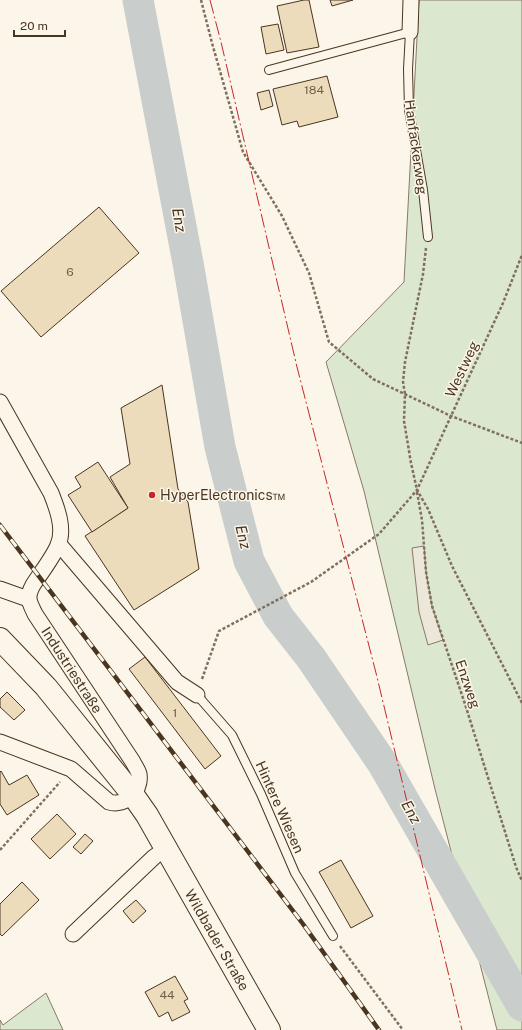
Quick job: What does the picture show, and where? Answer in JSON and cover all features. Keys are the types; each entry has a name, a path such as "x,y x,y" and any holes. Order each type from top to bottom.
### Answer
{"main road":[{"name":"Wildbader Straße","path":"0,640 46,687 124,800 146,815 269,1030"}],"street":[{"name":"Hanfackerweg","path":"410,32 411,0"},
{"path":"0,402 51,493 61,525 59,544 29,591 28,599 0,589"},
{"path":"59,544 177,682 197,695"},
{"name":"Industriestraße","path":"28,599 35,614 133,762 139,774 138,786 124,800"},
{"path":"0,742 71,769 109,802 124,800"},
{"path":"73,934 154,857 165,850"}],"lane":[{"path":"269,70 410,32"},
{"name":"Hanfackerweg","path":"410,32 408,69 409,110 424,190 428,237"},
{"name":"Hintere Wiesen","path":"197,695 232,735 261,794 296,873 333,936"}],"path":[{"path":"201,0 243,152 282,216 309,272 330,342 373,379 451,416 522,444"},
{"name":"Enzweg","path":"428,237 423,274 405,362 403,382 405,394 404,420 422,520 426,572 432,606 465,704 516,867 522,881"},
{"name":"Westweg","path":"197,695 219,631 311,582 380,534 417,490 503,303 522,255"},
{"path":"417,490 428,509 452,566 522,703"},
{"path":"0,850 71,769"},
{"path":"333,936 403,1030"}],"green space":[{"path":"419,0 522,0 522,1030 497,1030 435,789 364,491 326,362 404,282"},
{"path":"46,993 63,1030 0,1030 0,1020 3,1025"}],"shaded area":[{"path":"424,546 426,572 432,606 443,640 428,645 419,612 412,548"}],"building":[{"path":"309,0 319,47 287,53 277,6"},
{"path":"330,0 353,0 332,6"},
{"path":"278,24 284,50 266,54 261,27"},
{"path":"327,76 338,117 299,127 297,121 282,125 273,89"},
{"path":"269,90 273,106 261,110 257,93"},
{"path":"99,207 139,253 41,337 1,291"},
{"name":"HyperElectronics™","path":"162,385 178,489 188,502 199,569 134,610 85,536 128,508 110,477 130,464 121,408"},
{"path":"98,462 128,508 92,532 68,495 81,487 75,477"},
{"path":"145,657 221,756 205,769 129,669"},
{"path":"7,692 25,710 14,720 0,707 0,699"},
{"path":"1,771 9,785 27,775 39,795 7,815 0,804"},
{"path":"57,814 76,834 50,859 31,839"},
{"path":"85,834 93,841 81,854 73,847"},
{"path":"341,860 373,916 351,928 319,872"},
{"path":"22,882 39,900 2,936 0,934 0,904"},
{"path":"136,900 146,911 133,923 123,911"},
{"path":"175,976 188,999 184,1001 190,1012 172,1021 168,1012 159,1017 145,992"}],"waterway":[{"name":"Enz","path":"138,0 188,263 220,447 249,561 278,616 311,658 383,764 522,1006"}],"railway":[{"path":"0,525 303,924 379,1030"}],"power":[{"path":"210,0 297,367 376,673 462,1030"}],"place":[{"name":"HyperElectronics™","path":"152,495"}]}
